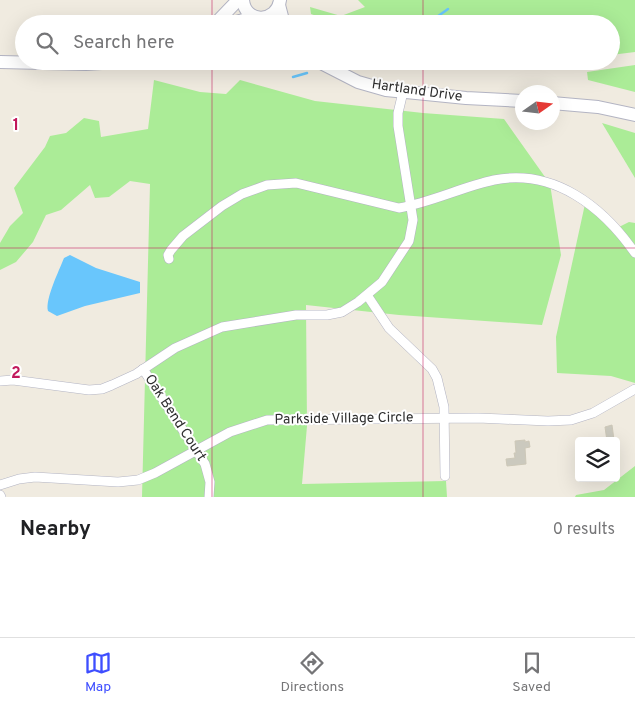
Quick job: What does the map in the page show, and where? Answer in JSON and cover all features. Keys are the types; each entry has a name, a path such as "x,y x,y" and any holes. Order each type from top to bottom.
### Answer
{"main road":[{"path":"223,15 238,0"},
{"path":"242,0 245,9 253,15"},
{"path":"272,15 280,2"},
{"path":"280,2 282,15"},
{"path":"0,62 15,62"},
{"name":"Hartland Drive","path":"335,70 358,82 386,90 515,101"},
{"path":"560,104 598,107 635,115"}],"street":[{"path":"0,381 13,380 89,390 102,389 143,369 175,348 222,327 296,314 327,315 342,312 367,295 390,272 409,240 413,220 398,126 398,113 403,92"},
{"path":"169,259 168,256 171,250 183,236 208,216 242,194 267,185 296,183 399,208 496,180 512,179 540,182 575,193 614,226 635,252"},
{"path":"367,295 389,328 434,373 443,402 445,476"},
{"name":"Oak Bend Court","path":"143,369 204,464 210,482 209,497"},
{"name":"Parkside Village Circle","path":"0,485 19,479 35,478 118,482 138,480 230,432 266,420 444,418 548,422 571,420 593,413 635,389"}],"green space":[{"path":"358,0 635,0 635,52 620,54 620,15 344,15 365,7"},
{"path":"310,7 338,15 314,15 311,14"},
{"path":"635,65 635,92 588,80 587,72 620,70 620,67"},
{"path":"154,80 200,92 226,94 240,80 315,101 423,113 504,119 550,184 561,255 542,325 399,315 306,305 307,426 302,484 446,481 447,497 142,497 150,184 130,181 109,197 95,198 90,185 61,210 46,215 33,242 16,262 0,270 0,243 10,226 23,213 14,188 45,147 50,136 66,133 84,118 99,121 101,137 148,129"},
{"path":"602,123 635,133 635,178"},
{"path":"585,204 613,230 629,222 635,223 635,383 611,376 557,373 556,337"},
{"path":"635,466 635,497 575,497 576,495 604,490 614,482 620,482 620,478"}],"water":[{"path":"70,255 96,268 140,282 140,293 85,306 57,316 48,311 49,299 64,258"}],"building":[{"path":"612,425 614,437 606,437 605,427"},
{"path":"525,440 525,442 529,441 530,447 525,448 526,464 507,466 506,459 515,458 515,441"}],"waterway":[{"path":"440,15 448,9"},
{"path":"293,77 307,73"}]}
